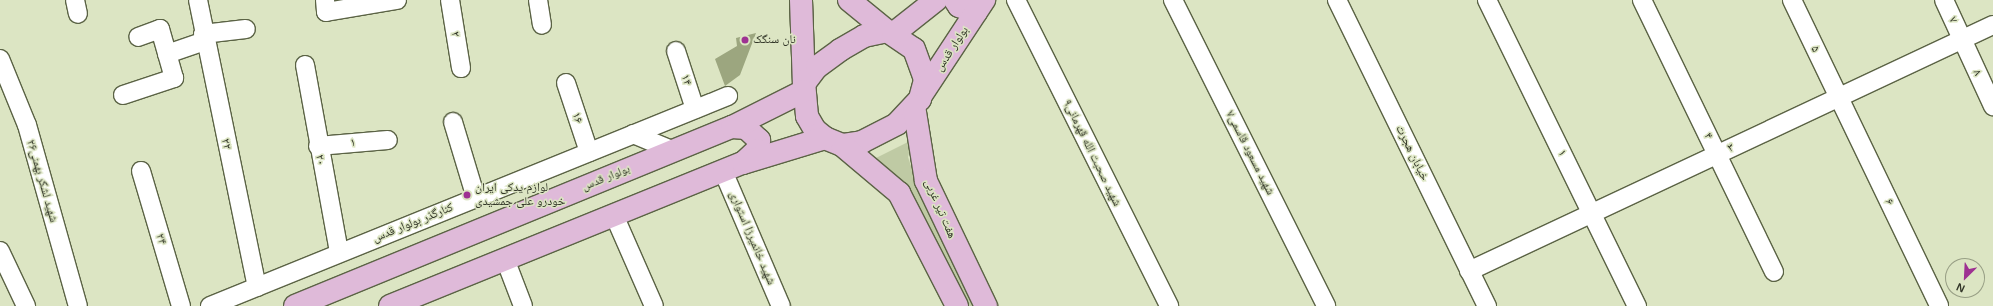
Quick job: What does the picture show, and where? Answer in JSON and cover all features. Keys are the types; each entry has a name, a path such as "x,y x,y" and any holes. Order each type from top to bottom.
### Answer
{"main road":[{"path":"801,0 804,87 807,116 815,130 834,141 899,193 957,306"},
{"path":"392,306 743,163 834,141 862,142 896,124 917,102 925,80 922,65 914,49 890,33 849,0"},
{"path":"804,87 817,68 840,50 864,36 890,33 936,0"},
{"path":"955,0 959,6 980,6"},
{"name":"بولوار قدس","path":"917,102 980,6"},
{"name":"بولوار قدس","path":"295,306 732,127 804,87"},
{"name":"هفت تیر غربی","path":"917,102 926,181 986,306"},
{"path":"732,127 746,128 759,140 757,150 743,163"}],"street":[{"name":"۲۲","path":"198,0 204,38 257,287"},
{"name":"۲","path":"450,0 461,68"},
{"path":"538,0 542,25"},
{"name":"شهید صحبت الله قهرمانی۹","path":"1016,0 1168,306"},
{"name":"شهید مسعود قاسمی۷","path":"1173,0 1326,306"},
{"name":"خیابان هجرت","path":"1337,0 1487,306"},
{"name":"۱","path":"1487,0 1637,306"},
{"name":"۴","path":"1642,0 1774,272"},
{"name":"۵","path":"1792,0 1839,97"},
{"name":"۷","path":"1944,0 1962,39"},
{"path":"325,6 389,1"},
{"name":"۳","path":"1470,271 1993,25"},
{"path":"123,94 174,78 160,29 138,37"},
{"path":"167,54 204,38 246,29"},
{"name":"۸","path":"1962,39 1993,106"},
{"name":"۱۴","path":"676,51 695,109"},
{"name":"شهید لشکر بهمنی۲۶","path":"0,59 27,125 78,306"},
{"name":"۲۰","path":"305,65 318,146 339,254"},
{"name":"۱۶","path":"566,83 589,152"},
{"name":"کنارگذر بولوار قدس","path":"210,306 728,96"},
{"name":"۶","path":"1839,97 1939,306"},
{"path":"453,122 476,198"},
{"path":"633,134 674,151"},
{"name":"۱","path":"318,146 388,140"},
{"name":"۲۴","path":"141,171 181,306"},
{"name":"شهید خانمیرزا استواری","path":"723,171 781,306"},
{"path":"614,215 654,306"},
{"path":"0,251 26,306"},
{"path":"505,259 523,306"}],"green space":[{"path":"912,140 908,157 921,197 979,306 969,306 910,189 874,159"}],"building":[{"path":"756,33 740,75 725,86 715,59 737,46 736,38"}],"place":[{"name":"نان سنگک","path":"745,40"},
{"name":"لوازم یدکی ایران خودرو علی جمشیدی","path":"467,195"}]}
